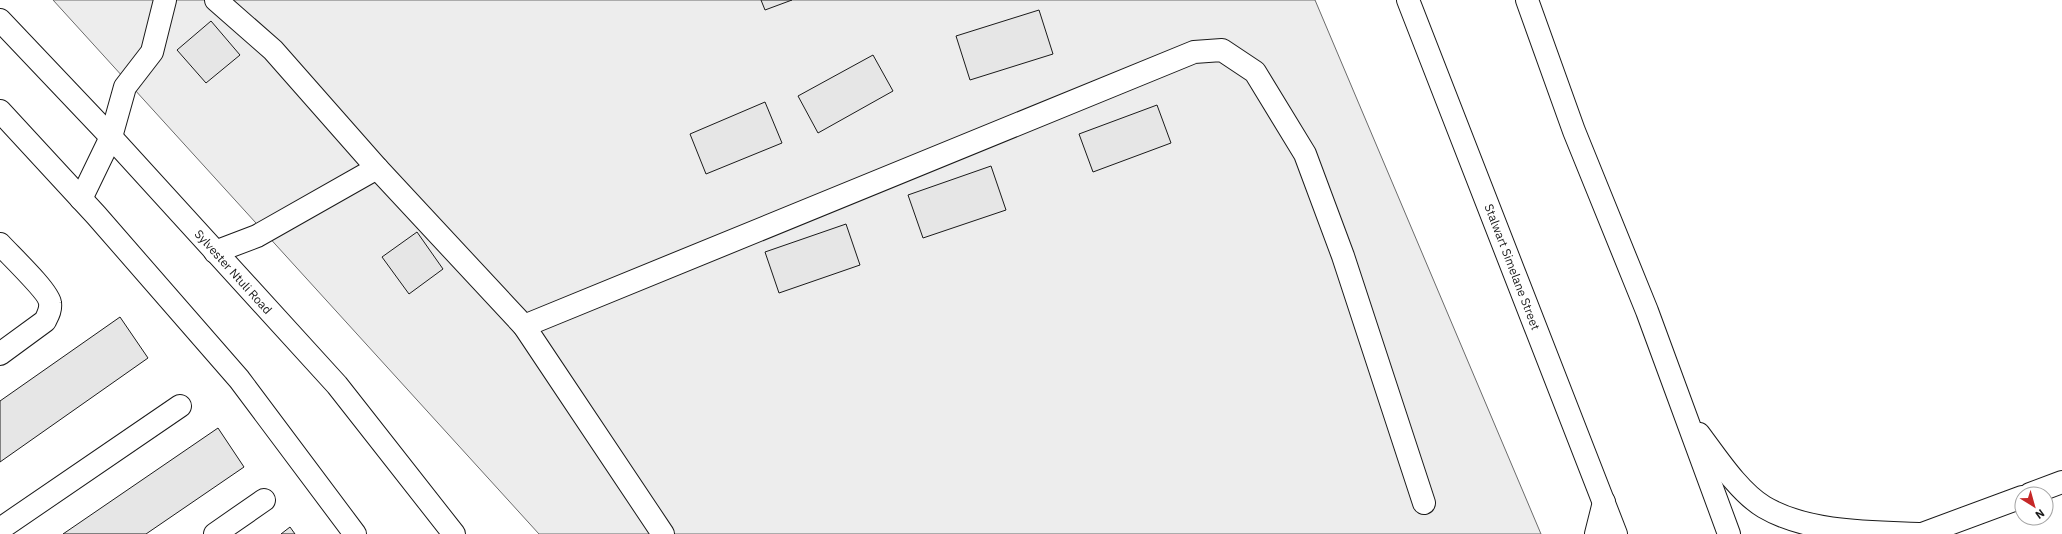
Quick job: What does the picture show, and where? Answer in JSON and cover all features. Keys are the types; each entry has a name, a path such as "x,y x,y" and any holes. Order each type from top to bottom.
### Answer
{"main road":[{"path":"81,199 111,138 125,87 152,52 165,0"},
{"path":"216,0 273,50 377,168 524,326 663,534"},
{"name":"Stalwart Simelane Street","path":"1408,0 1616,534"},
{"path":"1527,0 1574,131 1647,311 1729,534"},
{"name":"Sylvester Ntuli Road","path":"0,20 111,138 337,385 454,534"},
{"path":"524,326 1194,52 1222,50 1255,72 1305,154 1343,256 1424,503"},
{"path":"0,111 168,296 239,379 355,534"},
{"path":"215,252 257,236 377,168"},
{"path":"0,244 44,290 50,303 49,313 45,321 0,354"},
{"path":"0,529 180,406"},
{"path":"1685,416 1734,480 1763,506 1794,521 1857,531 1922,534 2014,500"},
{"path":"2051,486 2062,482"},
{"path":"215,534 264,500"},
{"path":"1596,534 1604,502"}],"shaded area":[{"path":"53,0 1315,0 1541,534 539,534"}],"building":[{"path":"761,0 792,0 765,10"},
{"path":"1039,10 1053,54 970,80 956,36"},
{"path":"211,21 240,55 206,83 177,50"},
{"path":"873,55 893,91 818,133 798,96"},
{"path":"765,102 782,143 706,174 690,134"},
{"path":"1157,105 1171,143 1093,172 1079,134"},
{"path":"991,166 1006,210 923,238 908,195"},
{"path":"846,224 860,265 779,293 765,252"},
{"path":"417,232 443,269 409,294 382,257"},
{"path":"120,317 148,358 0,462 0,401"},
{"path":"218,428 244,467 146,534 63,534"},
{"path":"290,527 295,534 281,534"}]}
